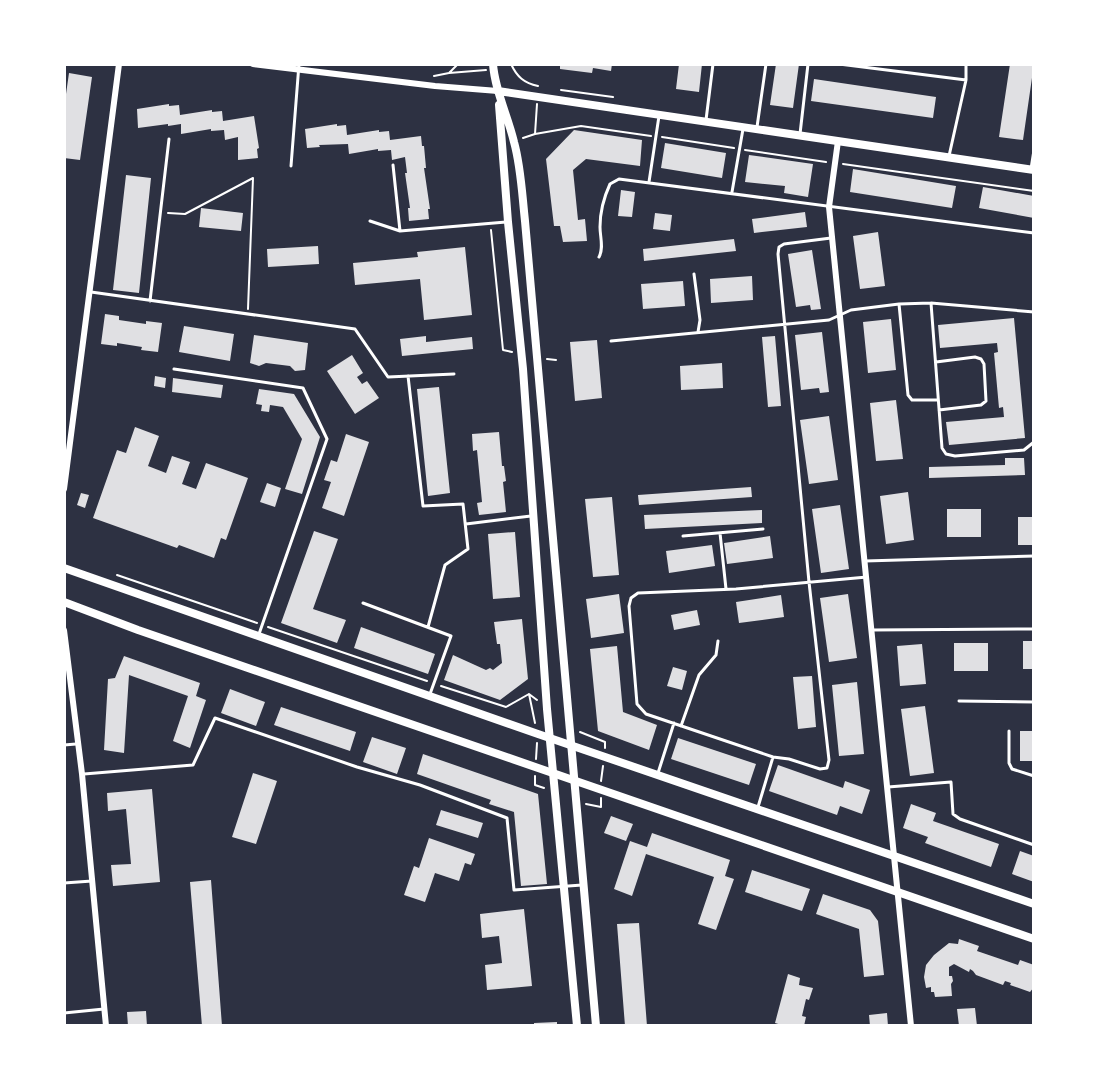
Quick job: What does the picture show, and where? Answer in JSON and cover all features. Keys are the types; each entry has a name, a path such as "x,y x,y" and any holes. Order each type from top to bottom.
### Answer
{"main road":[{"path":"64,568 1034,904"},
{"path":"64,602 1034,939"}],"street":[{"path":"64,489 119,64"},
{"path":"253,64 298,67 316,72 498,91 1032,170"},
{"path":"494,67 523,369 547,708 577,1026"},
{"path":"498,91 514,140 525,221 596,1026"},
{"path":"838,141 830,207 832,238 911,1026"},
{"path":"64,630 82,774 106,1026"}],"lane":[{"path":"316,72 317,64"},
{"path":"706,122 713,64"},
{"path":"756,129 766,64"},
{"path":"800,135 808,64"},
{"path":"839,64 966,80"},
{"path":"949,157 966,80 966,64"},
{"path":"291,166 298,67"},
{"path":"650,182 659,115"},
{"path":"732,192 743,127"},
{"path":"150,301 169,139"},
{"path":"1032,170 1034,150"},
{"path":"393,165 400,231"},
{"path":"599,257 602,251 600,225 604,196 610,184 619,179 1034,233"},
{"path":"370,221 400,231 508,222"},
{"path":"832,238 784,244 779,247 778,254 809,582 829,760 827,768 820,769 789,759 773,757 646,714 637,704 629,606 631,598 638,593 726,589 809,582 867,577"},
{"path":"694,274 700,320 698,332"},
{"path":"89,292 355,329 388,377 454,374"},
{"path":"611,340 829,320 851,310 899,304 931,303 1034,312"},
{"path":"931,303 942,448 946,454 955,456 1024,450 1034,442"},
{"path":"899,304 908,395 915,401 938,400"},
{"path":"936,362 975,357 981,359 984,364 986,401 981,405 939,410"},
{"path":"174,369 303,388 327,439 258,636"},
{"path":"408,376 423,506 463,504 468,549 445,565 428,627"},
{"path":"466,524 533,516"},
{"path":"683,536 763,529"},
{"path":"720,533 726,589"},
{"path":"865,561 1034,556"},
{"path":"363,603 451,636 429,695"},
{"path":"872,630 1034,629"},
{"path":"681,726 699,675 716,655 718,641"},
{"path":"959,701 1034,702"},
{"path":"82,774 193,765 215,718 357,767 420,785 507,818 514,890 582,885"},
{"path":"657,774 674,723"},
{"path":"1009,731 1009,763 1012,770 1034,776"},
{"path":"64,745 78,744"},
{"path":"758,809 773,757"},
{"path":"888,787 951,782 953,814 960,819 1034,845"},
{"path":"64,883 92,881"},
{"path":"64,1013 104,1009"}],"path":[{"path":"449,73 458,64"},
{"path":"432,77 512,66 520,78 528,84 540,87 535,134"},
{"path":"561,90 613,97"},
{"path":"514,140 581,126 1034,191"},
{"path":"160,213 185,214 253,178 248,314"},
{"path":"109,572 506,707 529,694 547,708"},
{"path":"569,727 606,742 600,789 601,807"}],"building":[{"path":"560,64 612,64 611,71 593,68 592,73 560,69"},
{"path":"679,64 702,64 699,92 676,89"},
{"path":"776,64 799,64 793,108 770,105"},
{"path":"1010,64 1034,64 1023,140 999,137"},
{"path":"69,73 92,77 80,160 64,158 64,108"},
{"path":"814,79 936,97 933,118 811,101"},
{"path":"169,104 169,106 179,105 180,115 212,110 212,112 222,111 223,121 254,116 259,148 257,149 258,158 238,160 238,137 225,140 224,130 211,131 211,129 181,134 181,124 138,128 137,109"},
{"path":"337,124 337,126 346,125 347,135 379,130 379,132 389,131 390,140 421,136 422,146 424,146 429,219 409,221 408,208 410,208 405,157 392,160 391,150 378,151 378,149 349,154 348,144 319,145 320,147 307,148 305,129"},
{"path":"574,130 642,140 640,166 586,159 573,170 578,220 585,219 587,241 563,242 560,226 554,226 546,159"},
{"path":"665,143 726,153 722,178 661,168"},
{"path":"749,155 813,164 808,197 784,193 785,186 745,182"},
{"path":"853,169 956,186 952,208 850,192"},
{"path":"126,175 151,178 139,293 113,290"},
{"path":"983,187 1034,196 1034,218 979,208"},
{"path":"621,190 635,192 632,217 618,216"},
{"path":"201,208 243,213 241,231 199,227"},
{"path":"805,212 807,227 754,233 752,219"},
{"path":"655,213 672,215 670,231 653,229"},
{"path":"878,232 885,286 860,289 853,236"},
{"path":"734,239 736,251 644,261 643,249"},
{"path":"318,246 319,264 268,267 267,249"},
{"path":"465,247 472,315 424,320 420,279 355,285 353,263 418,257 417,252"},
{"path":"812,250 821,309 811,310 810,305 796,307 788,254"},
{"path":"752,276 753,300 711,303 710,279"},
{"path":"683,281 685,306 643,309 641,284"},
{"path":"105,314 119,316 119,320 146,324 146,321 162,323 158,352 117,343 117,346 101,344"},
{"path":"1014,318 1025,438 949,445 946,422 1004,417 1003,407 999,408 994,353 998,352 997,343 940,348 938,325"},
{"path":"891,319 896,370 868,373 863,322"},
{"path":"184,326 234,334 230,361 179,352"},
{"path":"822,332 829,392 820,393 819,388 801,390 795,335"},
{"path":"254,335 308,343 305,370 295,371 290,366 266,363 259,366 250,363"},
{"path":"426,336 426,342 472,337 473,349 402,356 400,339"},
{"path":"775,336 781,406 768,407 762,337"},
{"path":"597,340 602,398 575,401 570,342"},
{"path":"352,355 363,373 357,377 362,384 367,381 379,398 355,414 327,371"},
{"path":"722,363 723,388 681,390 680,366"},
{"path":"155,376 166,378 165,388 154,386"},
{"path":"173,378 223,385 221,398 172,392"},
{"path":"439,387 450,493 428,496 417,389"},
{"path":"259,389 294,394 320,437 302,494 285,489 302,439 283,407 270,405 269,412 261,411 262,405 256,404"},
{"path":"896,400 903,459 876,461 870,403"},
{"path":"829,416 838,480 809,484 800,420"},
{"path":"135,427 159,436 148,466 166,473 172,456 190,462 182,484 196,489 206,463 248,478 226,540 221,538 214,558 179,545 177,548 93,518 117,450 126,453"},
{"path":"499,432 502,466 504,466 506,481 503,482 506,512 479,515 477,503 482,502 477,450 473,451 472,434"},
{"path":"346,434 369,442 344,516 322,508 331,482 324,480 331,460 337,462"},
{"path":"1005,458 1024,458 1025,475 929,478 929,467 1005,465"},
{"path":"267,483 281,488 275,507 260,502"},
{"path":"751,487 752,497 639,505 638,495"},
{"path":"908,492 914,540 886,544 880,496"},
{"path":"81,493 89,495 85,508 77,505"},
{"path":"612,497 619,575 593,577 585,499"},
{"path":"840,505 849,569 821,573 812,509"},
{"path":"947,509 981,509 981,537 947,537"},
{"path":"762,510 762,523 645,529 644,515"},
{"path":"1018,517 1034,517 1034,545 1018,545"},
{"path":"314,531 338,539 313,609 346,620 337,643 281,623"},
{"path":"515,532 520,597 493,599 488,534"},
{"path":"770,536 773,558 727,564 724,543"},
{"path":"712,545 715,566 669,573 666,551"},
{"path":"619,594 624,633 591,638 586,599"},
{"path":"848,594 857,658 829,662 820,598"},
{"path":"781,595 784,617 739,623 736,602"},
{"path":"697,610 700,625 674,630 671,615"},
{"path":"522,619 528,679 500,700 444,680 453,655 486,670 490,668 493,670 502,663 494,622"},
{"path":"361,627 435,654 428,674 354,648"},
{"path":"1023,641 1034,641 1034,669 1023,669"},
{"path":"954,643 988,643 988,671 954,671"},
{"path":"922,644 926,684 900,686 897,646"},
{"path":"617,646 623,712 657,725 649,750 598,731 590,649"},
{"path":"124,656 200,683 196,696 206,700 190,748 173,741 188,696 129,675 124,753 104,750 108,679 115,678"},
{"path":"673,667 687,671 682,690 667,686"},
{"path":"812,676 816,727 798,729 793,677"},
{"path":"857,682 864,754 839,756 832,685"},
{"path":"230,689 265,702 256,726 221,713"},
{"path":"925,706 934,773 910,776 901,709"},
{"path":"281,707 356,732 350,751 274,725"},
{"path":"1020,731 1034,731 1034,761 1020,761"},
{"path":"372,737 406,748 397,774 363,762"},
{"path":"678,738 756,764 749,785 671,759"},
{"path":"423,754 538,794 547,884 521,886 514,812 489,804 491,800 417,774"},
{"path":"778,765 843,788 845,781 870,790 862,814 840,806 837,815 769,791"},
{"path":"253,773 277,781 256,844 232,837"},
{"path":"152,789 160,882 113,886 111,865 131,864 126,809 108,811 107,793"},
{"path":"911,804 936,813 933,821 999,844 991,867 925,843 928,837 903,828"},
{"path":"441,810 483,823 478,838 436,825"},
{"path":"611,816 633,824 626,841 604,833"},
{"path":"652,833 730,860 725,876 734,879 716,930 698,924 714,877 646,854 632,896 614,889 630,841 647,847"},
{"path":"429,838 475,854 471,865 465,863 459,881 435,873 425,902 404,895 414,866 419,868"},
{"path":"1020,851 1034,856 1034,882 1012,874"},
{"path":"752,870 810,889 802,911 745,892"},
{"path":"211,880 222,1026 202,1026 190,882"},
{"path":"823,894 870,910 878,921 884,975 864,977 859,929 816,914"},
{"path":"524,909 532,986 487,990 485,965 502,963 499,936 482,938 480,914"},
{"path":"639,923 647,1026 625,1026 617,924"},
{"path":"959,939 979,946 977,951 1018,965 1020,960 1034,965 1034,987 1030,992 1005,981 1003,985 954,964 949,967 949,976 952,976 953,981 952,996 935,997 934,992 931,992 931,987 926,988 924,977 926,965 949,943 958,944"},
{"path":"788,974 800,978 799,985 813,988 809,1000 806,999 802,1016 806,1017 804,1026 785,1026 775,1023"},
{"path":"975,1008 977,1026 959,1026 957,1009"},
{"path":"146,1011 147,1026 128,1026 127,1012"},
{"path":"887,1013 888,1026 870,1026 869,1015"},
{"path":"557,1022 557,1026 534,1026 534,1023"}]}
